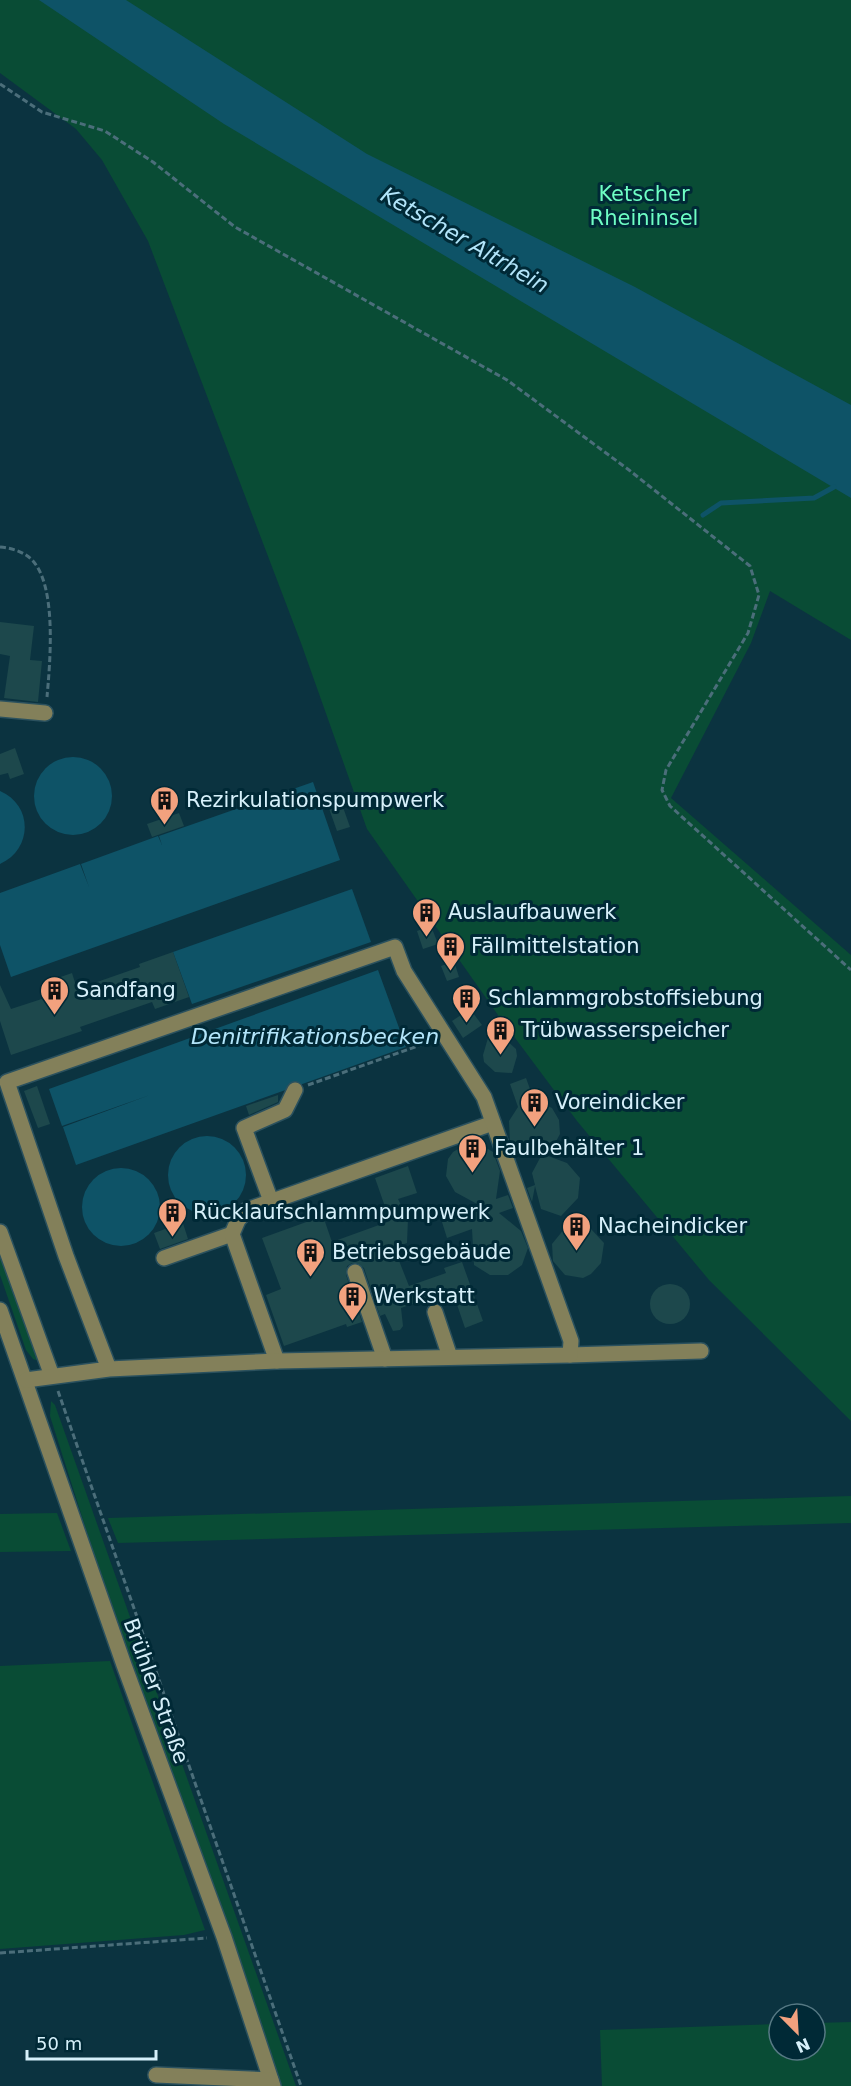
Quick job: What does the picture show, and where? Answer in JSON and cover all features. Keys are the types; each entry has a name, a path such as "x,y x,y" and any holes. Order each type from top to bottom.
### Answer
{"street":[{"path":"0,709 45,713"},
{"path":"109,1369 66,1256 7,1082 395,947 404,971 484,1097 571,1341 570,1355"},
{"path":"271,1201 244,1128 285,1110 295,1090"},
{"path":"277,1361 232,1234 238,1220 247,1210 493,1123"},
{"path":"0,1232 52,1376"},
{"path":"164,1258 232,1234"},
{"path":"355,1272 385,1359"},
{"name":"Brühler Straße","path":"0,1310 124,1665 224,1937 272,2083"},
{"path":"435,1312 450,1357"},
{"path":"26,1380 109,1369 277,1361 701,1351"},
{"path":"156,2074 272,2083"}],"path":[{"path":"0,84 42,112 105,131 153,162 235,226 507,380 629,470 750,566 759,596 748,633 666,770 662,790 670,806 851,970"},
{"path":"0,547 22,553 33,561 43,577 47,598 50,664 45,713"},
{"path":"295,1090 446,1036"},
{"path":"52,1376 301,2086"},
{"path":"0,1953 224,1937"}],"green space":[{"name":"Ketscher Rheininsel","path":"0,0 851,0 851,640 770,591 751,643 671,798 851,955 851,1421 709,1280 577,1121 498,1015 367,829 301,643 148,241 102,160 76,129 0,73"},
{"path":"0,1247 39,1361 33,1359 26,1350 0,1275"},
{"path":"51,1401 55,1405 296,2086 282,2086 91,1545 50,1416"},
{"path":"851,1496 851,1523 118,1543 108,1518"},
{"path":"57,1513 71,1551 0,1552 0,1514"},
{"path":"110,1661 205,1930 184,1935 0,1949 0,1666"},
{"path":"851,2022 851,2086 602,2086 600,2030 767,2024 767,2062 827,2062 827,2023"}],"water":[{"name":"Ketscher Altrhein","path":"39,0 126,0 367,154 635,287 851,405 851,498 224,124"},
{"path":"73,757 88,760 101,768 109,781 112,796 109,811 101,824 88,832 73,835 58,832 45,824 37,811 34,796 37,781 45,768 58,760"},
{"path":"313,782 340,860 11,977 0,945 0,893 80,864 89,887 81,864 158,836 162,845 159,836"},
{"path":"0,791 19,806 25,827 19,848 0,864"},
{"path":"352,889 371,942 192,1004 173,952"},
{"name":"Denitrifikationsbecken","path":"378,970 406,1047 76,1165 63,1127 150,1095 62,1126 49,1089"},
{"path":"207,1136 222,1139 235,1147 243,1160 246,1175 243,1190 235,1203 222,1211 207,1214 192,1211 179,1203 171,1190 168,1175 171,1160 179,1147 192,1139"},
{"path":"121,1168 136,1171 149,1179 157,1192 160,1207 157,1222 149,1235 136,1243 121,1246 106,1243 93,1235 85,1222 82,1207 85,1192 93,1179 106,1171"}],"building":[{"path":"0,622 34,626 30,660 42,661 38,702 4,698 10,656 0,654"},
{"path":"15,748 24,774 10,779 8,773 0,775 0,754"},
{"path":"339,796 350,827 337,831 326,800"},
{"name":"Rezirkulationspumpwerk","path":"179,813 184,826 152,837 147,824"},
{"name":"Auslaufbauwerk","path":"431,926 438,944 423,949 417,931"},
{"path":"173,952 189,997 155,1009 152,1002 80,1027 82,1031 11,1055 0,1021 0,985 11,1009 57,994 52,980 72,973 77,989 140,967 139,964"},
{"name":"Fällmittelstation","path":"454,961 459,977 447,981 441,966"},
{"name":"Schlammgrobstoffsiebung","path":"470,1009 482,1025 463,1038 452,1021"},
{"name":"Trübwasserspeicher","path":"488,1038 505,1039 516,1049 517,1056 512,1073 495,1072 484,1062 483,1055"},
{"path":"526,1078 534,1100 552,1108 559,1120 560,1134 548,1156 567,1163 580,1178 578,1198 561,1216 541,1209 535,1186 532,1202 527,1188 535,1185 532,1173 540,1158 522,1152 510,1142 509,1121 518,1107 510,1084"},
{"path":"37,1086 50,1124 38,1128 24,1091"},
{"path":"278,1095 278,1102 249,1115 246,1106"},
{"path":"468,1143 478,1143 493,1152 500,1171 496,1199 508,1195 513,1208 499,1213 521,1231 528,1248 522,1265 508,1275 490,1275 474,1265 472,1229 447,1238 442,1222 458,1216 457,1213 479,1205 455,1192 446,1176 448,1159 453,1152"},
{"path":"408,1166 417,1193 398,1199 408,1219 407,1243 394,1248 409,1286 446,1273 444,1268 462,1262 483,1321 465,1328 452,1290 401,1308 403,1326 400,1330 393,1331 385,1314 380,1316 364,1268 357,1263 352,1263 347,1266 346,1275 362,1322 347,1327 346,1324 284,1346 266,1295 281,1289 262,1238 323,1216 332,1242 390,1221 375,1178"},
{"name":"Rücklaufschlammpumpwerk","path":"181,1217 188,1239 160,1249 154,1233 168,1228 166,1222"},
{"name":"Nacheindicker","path":"569,1223 590,1228 604,1243 601,1263 591,1274 583,1278 565,1275 553,1261 552,1244"},
{"path":"670,1284 684,1290 690,1304 684,1318 670,1324 656,1318 650,1304 656,1290"}],"waterway":[{"path":"703,515 721,503 814,498 834,487"}],"place":[{"name":"Rezirkulationspumpwerk","path":"165,826"},
{"name":"Auslaufbauwerk","path":"427,938"},
{"name":"Fällmittelstation","path":"450,972"},
{"name":"Sandfang","path":"55,1016"},
{"name":"Schlammgrobstoffsiebung","path":"467,1024"},
{"name":"Trübwasserspeicher","path":"500,1056"},
{"name":"Voreindicker","path":"534,1128"},
{"name":"Faulbehälter 1","path":"473,1174"},
{"name":"Rücklaufschlammpumpwerk","path":"172,1238"},
{"name":"Nacheindicker","path":"577,1252"},
{"name":"Betriebsgebäude","path":"311,1278"},
{"name":"Werkstatt","path":"352,1322"}]}
